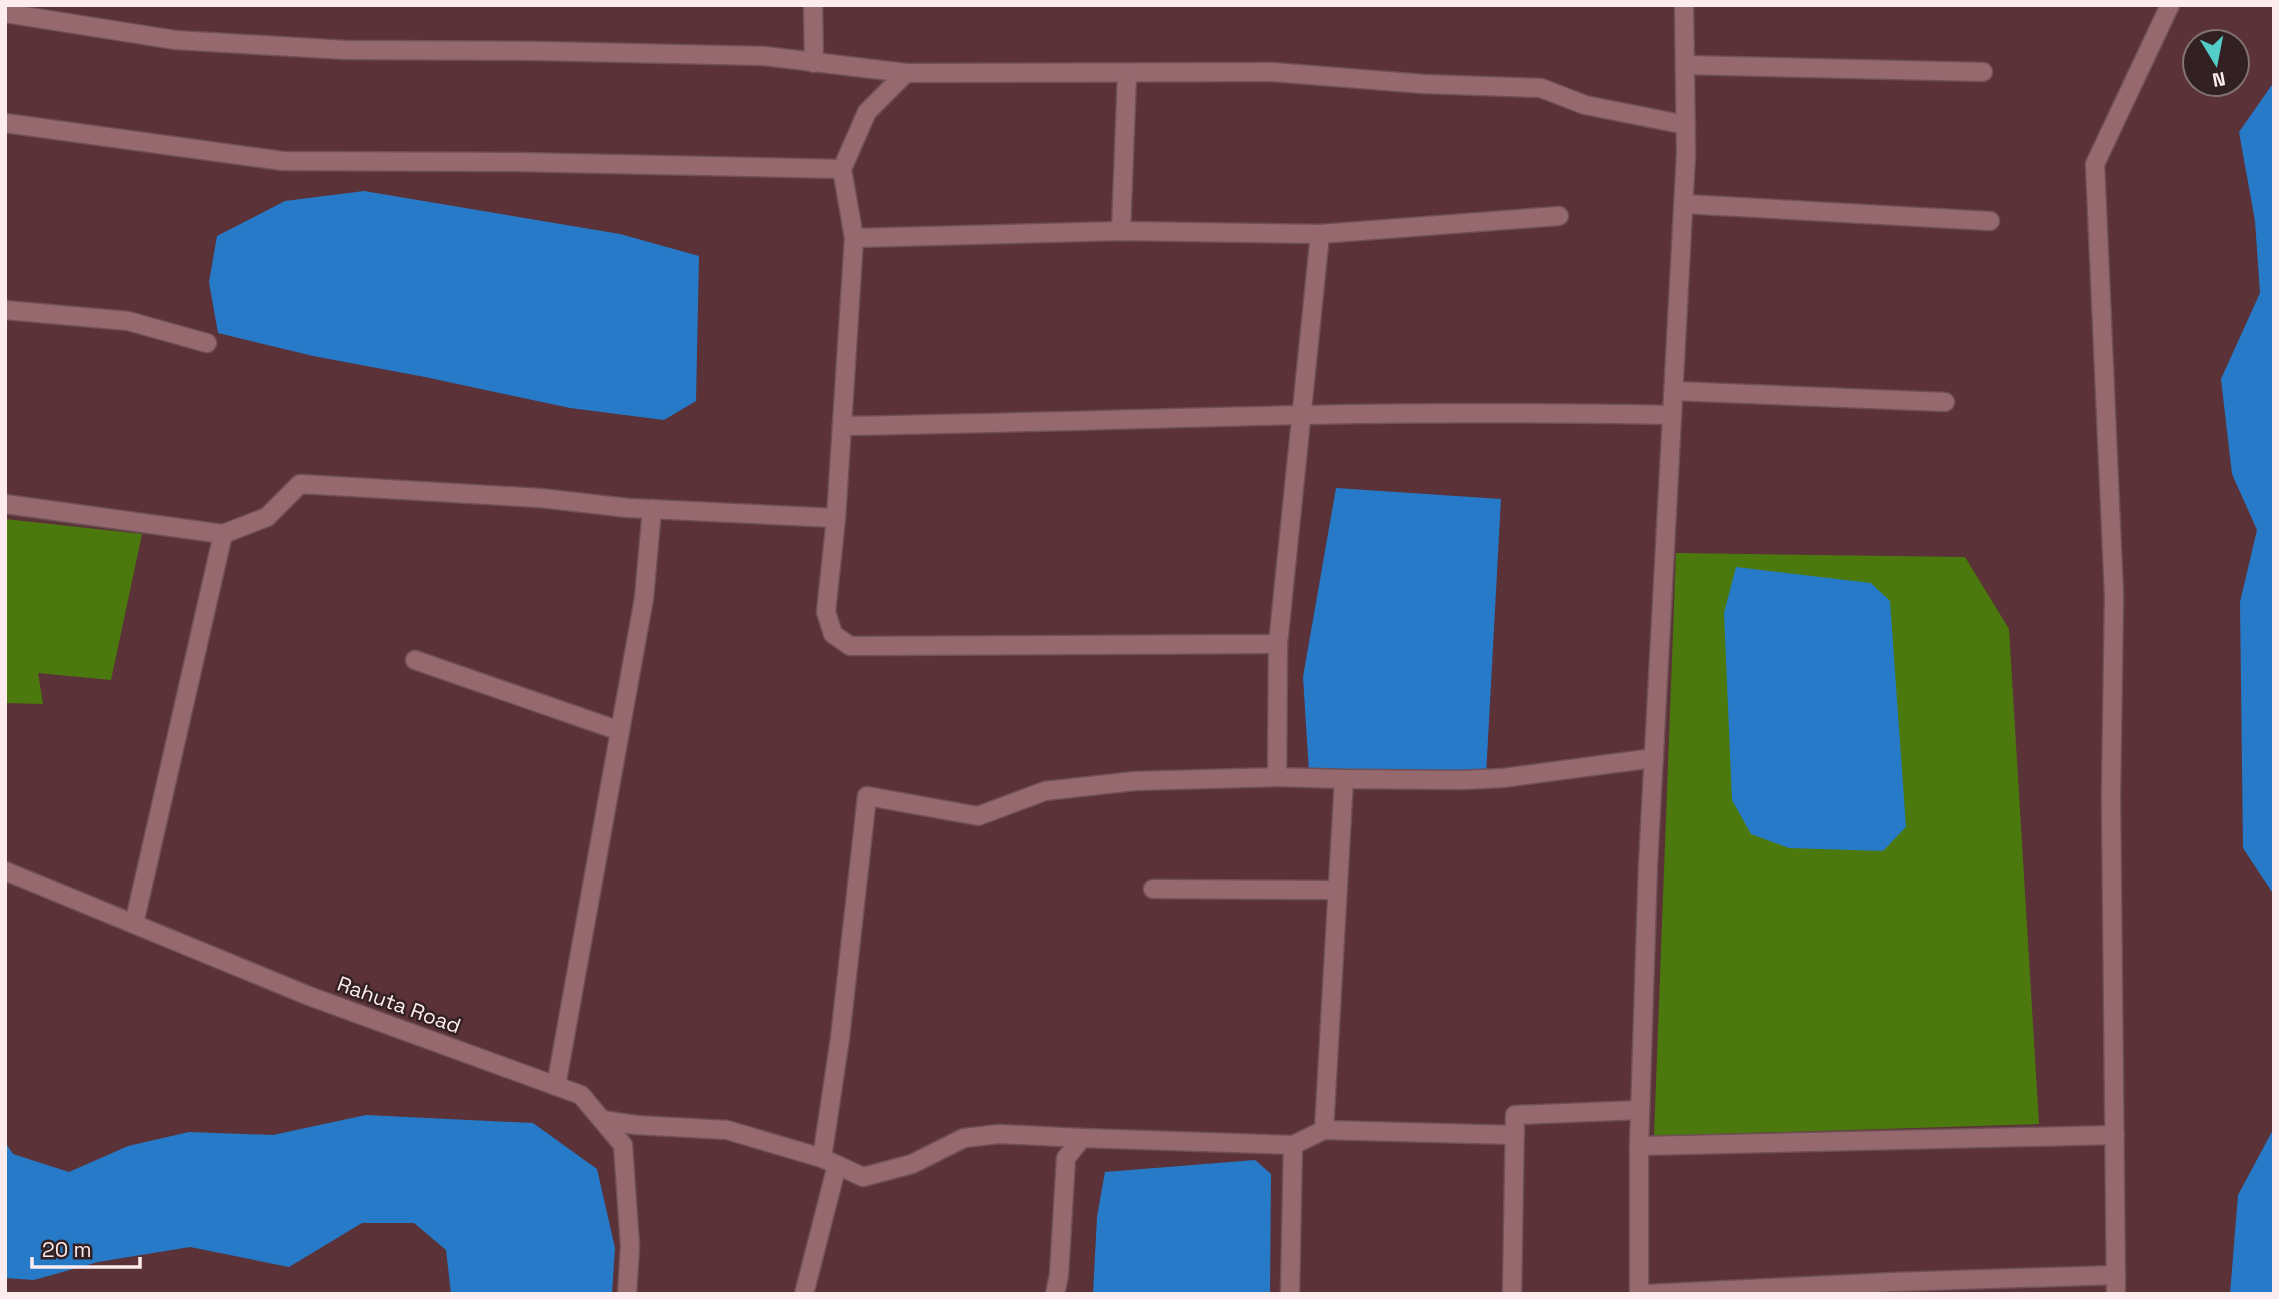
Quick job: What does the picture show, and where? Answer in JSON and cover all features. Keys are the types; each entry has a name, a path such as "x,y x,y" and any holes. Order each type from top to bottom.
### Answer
{"street":[{"path":"813,5 814,63"},
{"path":"1639,1294 1640,1110 1654,758 1684,204 1684,5"},
{"path":"2116,1294 2111,797 2114,596 2095,164 2170,5"},
{"path":"5,13 175,40 333,50 764,56 906,73 1272,72 1424,84 1541,88 1585,105 1686,125"},
{"path":"1685,65 1983,72"},
{"path":"906,73 867,112 842,169 854,238 836,518 826,612 833,634 850,646 1278,645"},
{"path":"1121,231 1128,74"},
{"path":"5,123 283,161 516,162 842,169"},
{"path":"1684,204 1990,221"},
{"path":"854,238 1121,231 1321,234 1559,216"},
{"path":"1277,777 1278,645 1321,234"},
{"path":"5,310 128,321 207,343"},
{"path":"1674,391 1945,402"},
{"path":"842,426 1046,424 1302,415 1672,415"},
{"path":"5,504 223,534 267,517 300,484 540,498 652,509 836,518"},
{"path":"556,1086 644,598 652,509"},
{"path":"134,924 223,534"},
{"path":"415,660 620,731"},
{"path":"804,1294 830,1161 840,1038 867,796 978,816 1045,791 1135,781 1277,777 1462,780 1503,778 1654,758"},
{"path":"1324,1130 1344,779"},
{"name":"Rahuta Road","path":"5,871 309,996 581,1096 623,1145 630,1246 626,1294"},
{"path":"1153,889 1337,890"},
{"path":"1512,1294 1515,1115 1640,1110"},
{"path":"602,1120 636,1125 727,1130 830,1161 863,1177 912,1164 964,1138 999,1134 1293,1144 1324,1130 1515,1135"},
{"path":"1639,1146 2115,1135"},
{"path":"1055,1294 1059,1275 1066,1158 1082,1138"},
{"path":"1290,1294 1293,1144"},
{"path":"1647,1294 2116,1275"}],"green space":[{"path":"5,519 142,534 111,680 38,673 43,704 5,703"},
{"path":"1676,553 1965,557 2009,629 2039,1124 1654,1136"}],"water":[{"path":"2274,82 2274,895 2243,848 2240,602 2257,530 2232,474 2221,379 2260,293 2255,221 2239,132"},
{"path":"364,191 620,234 699,256 696,401 664,420 570,408 313,356 218,333 209,282 217,236 285,201"},
{"path":"1336,488 1501,499 1486,776 1309,772 1303,677"},
{"path":"1736,567 1871,583 1890,601 1906,827 1883,851 1789,848 1751,834 1732,800 1724,613"},
{"path":"366,1115 533,1123 597,1169 615,1248 612,1294 451,1294 446,1250 414,1223 362,1223 289,1267 190,1247 98,1262 34,1280 5,1278 5,1142 13,1154 69,1172 128,1146 189,1132 273,1135"},
{"path":"2274,1128 2274,1294 2230,1294 2238,1195"},
{"path":"1255,1160 1271,1174 1270,1294 1093,1294 1097,1217 1105,1172"}]}
